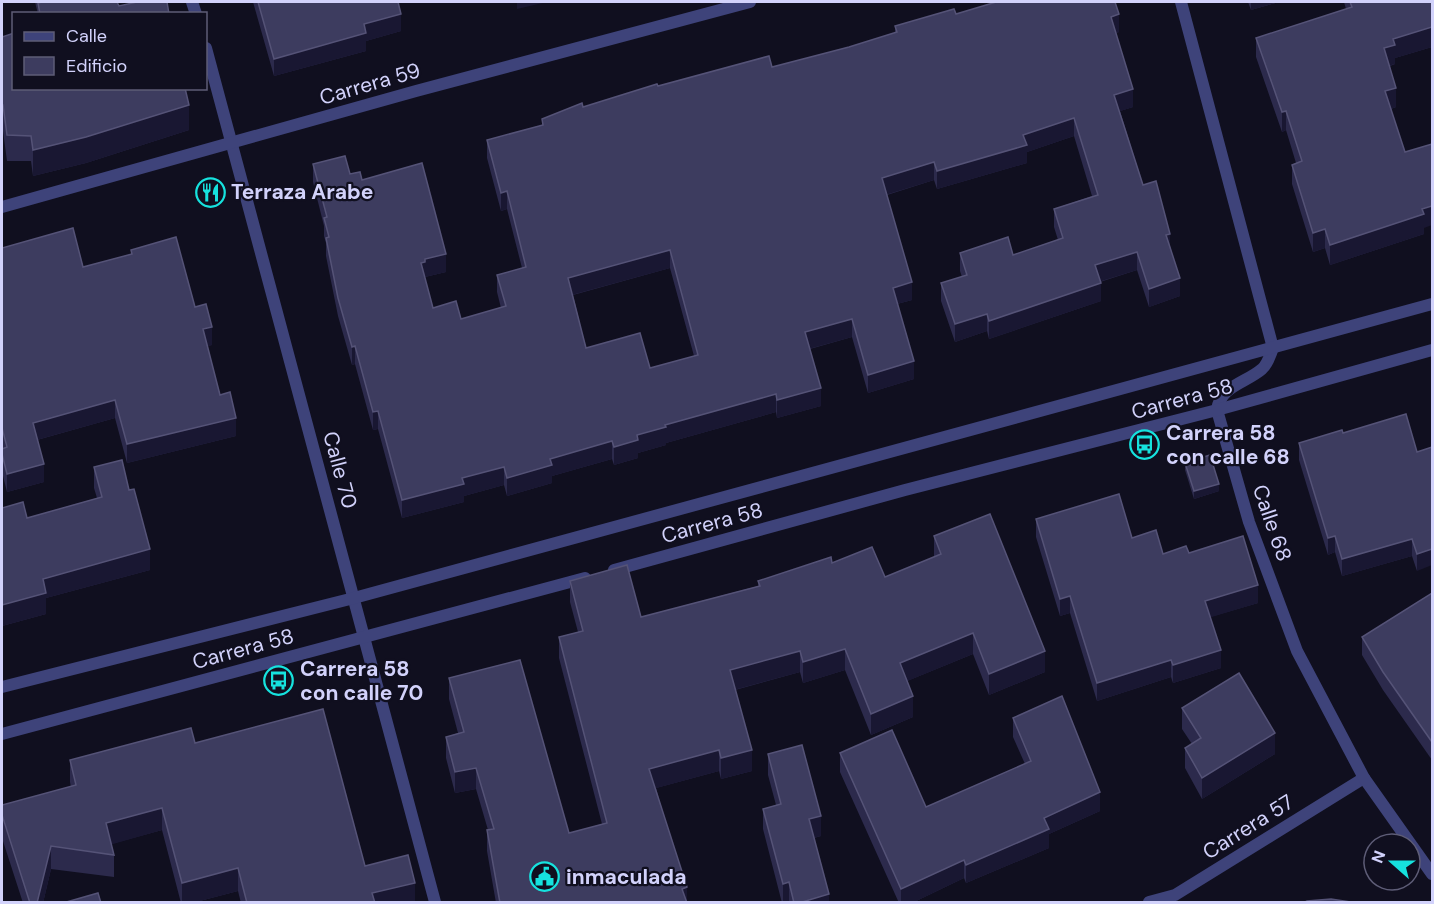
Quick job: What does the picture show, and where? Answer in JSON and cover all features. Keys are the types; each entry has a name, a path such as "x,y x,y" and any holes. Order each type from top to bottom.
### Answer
{"street":[{"name":"Carrera 59","path":"2,207 416,91 750,2"},
{"path":"1181,2 1273,348 1263,369 1225,392 1217,410"},
{"name":"Calle 70","path":"207,52 435,903"},
{"name":"Carrera 58","path":"2,687 354,598 1432,304"},
{"name":"Carrera 58","path":"2,734 905,490 1217,410 1432,350"},
{"name":"Calle 68","path":"1217,410 1249,522 1297,651 1364,778 1432,874"},
{"name":"Carrera 57","path":"1149,903 1171,899 1364,778"}],"building":[{"path":"117,2 119,6 137,2 167,2 169,12 40,12 38,3"},
{"path":"258,2 398,2 401,14 364,24 366,33 274,59"},
{"path":"996,2 1115,2 1119,14 1111,17 1133,89 1114,95 1143,185 1156,181 1170,234 1166,235 1180,278 1149,289 1137,252 1095,265 1101,283 989,321 987,314 955,324 941,283 967,275 960,253 1008,237 1013,255 1063,238 1054,209 1098,195 1074,118 1023,135 1027,145 937,171 934,162 882,178 912,282 893,288 914,361 868,375 852,319 805,332 821,388 777,400 776,394 665,425 666,427 637,435 638,440 614,447 612,441 550,459 552,465 507,478 504,467 462,478 464,484 402,500 378,411 373,412 355,346 352,347 338,298 326,238 329,237 324,218 327,217 313,164 345,156 350,174 360,172 362,180 422,163 446,254 425,259 425,262 421,263 433,308 456,301 461,319 506,306 497,275 526,267 507,191 501,193 487,140 543,125 542,119 582,103 583,107 657,84 658,86 769,56 772,67 897,32 895,26 954,9 956,14","holes":["670,250 698,355 650,368 640,333 586,348 568,278"]},
{"path":"1350,2 1432,2 1432,27 1393,39 1395,45 1384,48 1396,88 1385,91 1405,152 1432,144 1432,206 1422,209 1424,214 1330,245 1325,229 1313,233 1292,165 1302,161 1286,111 1282,112 1256,38 1352,7"},
{"path":"12,34 12,90 185,90 189,105 86,137 33,150 31,136 7,135 2,105 2,37"},
{"path":"73,228 83,267 132,254 131,250 176,237 195,307 206,304 212,327 203,329 220,395 230,392 236,418 127,444 115,400 33,423 44,464 7,474 2,454 2,449 7,447 2,428 2,248"},
{"path":"1406,414 1417,452 1432,447 1432,549 1417,554 1412,539 1342,559 1335,536 1328,538 1299,443 1342,430 1343,433"},
{"path":"1210,455 1219,484 1194,491 1185,463"},
{"path":"122,460 129,490 134,489 150,549 43,579 46,593 2,605 2,508 23,502 27,518 102,497 94,467"},
{"path":"1119,494 1132,538 1156,530 1163,554 1186,546 1189,553 1243,536 1258,585 1205,601 1221,650 1173,665 1171,660 1097,683 1070,596 1060,599 1036,519"},
{"path":"990,514 1045,651 989,674 973,633 900,663 913,696 871,714 845,649 803,662 800,651 730,670 752,750 721,758 719,750 649,769 687,887 682,889 687,903 500,903 487,830 494,829 476,768 455,772 446,737 464,732 449,678 520,660 569,833 607,823 559,637 583,631 570,581 627,565 641,617 760,586 758,581 831,557 832,563 872,547 885,577 941,554 934,536"},
{"path":"1432,593 1432,742 1383,672 1362,637"},
{"path":"1239,673 1275,733 1202,778 1185,748 1201,738 1182,708"},
{"path":"1062,696 1100,792 1044,818 1049,829 966,865 964,860 901,889 840,753 892,730 926,807 1031,761 1013,718"},
{"path":"323,709 365,866 408,855 415,883 372,893 375,903 247,903 238,868 182,883 162,808 106,823 114,855 51,846 37,903 30,903 2,815 2,805 76,785 70,760 191,728 195,743"},
{"path":"802,745 821,816 809,819 829,894 794,903 789,882 783,884 763,809 781,804 768,754"},
{"path":"98,893 101,903 63,903"},
{"path":"1331,899 1357,903 1303,903 1307,901"}],"place":[{"name":"Terraza Arabe","path":"210,192"},
{"name":"Carrera 58 con calle 68","path":"1145,445"},
{"name":"Carrera 58 con calle 70","path":"279,681"},
{"name":"inmaculada","path":"545,877"}]}
